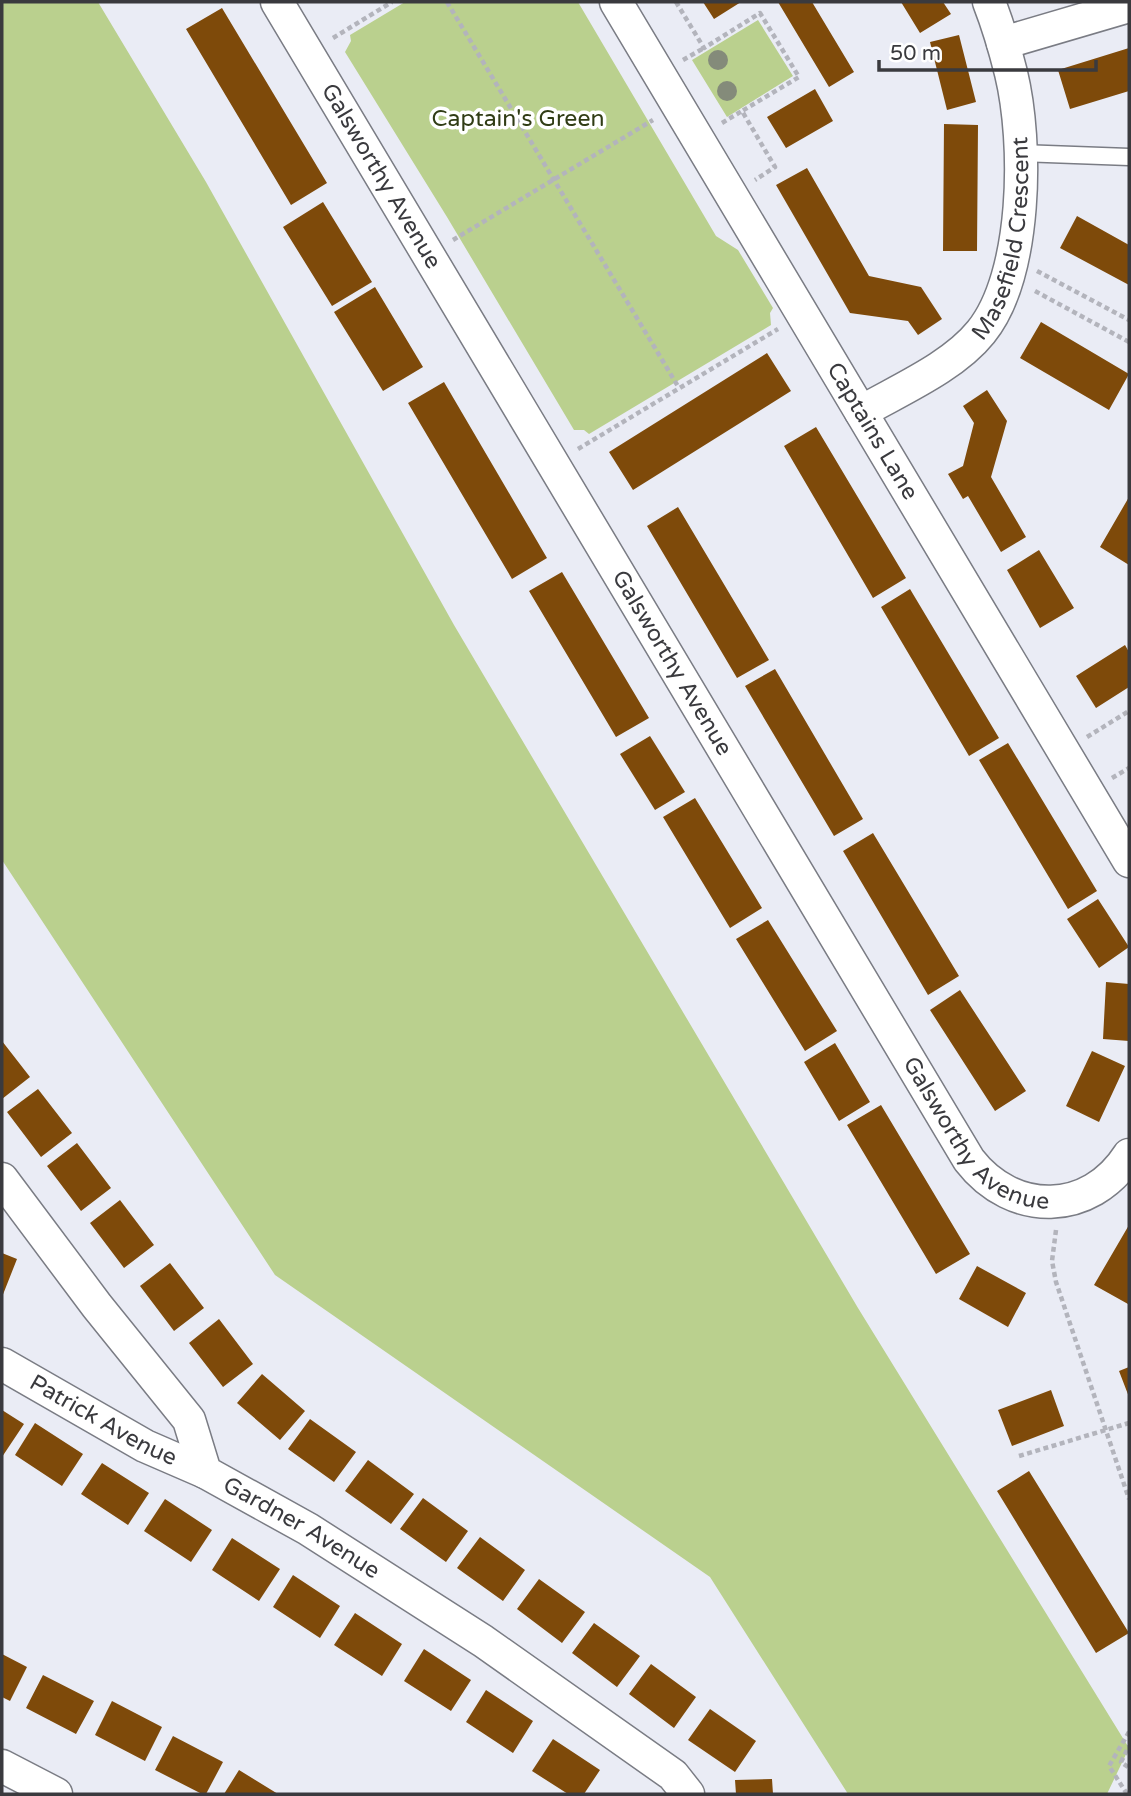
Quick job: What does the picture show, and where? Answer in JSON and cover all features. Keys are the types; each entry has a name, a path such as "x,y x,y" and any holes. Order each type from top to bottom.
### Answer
{"street":[{"name":"Galsworthy Avenue","path":"276,2 980,1175 994,1186 1026,1200 1060,1201 1097,1189 1112,1178 1129,1155"},
{"name":"Captains Lane","path":"615,2 1129,861"},
{"name":"Masefield Crescent","path":"861,412 964,349 993,316 1002,296 1018,206 1020,153 1016,103 1003,43 989,2"},
{"path":"1003,43 1129,6"},
{"name":"Gardner Avenue","path":"2,1179 97,1306 189,1420 205,1472 308,1529 483,1641 673,1775 688,1794"},
{"name":"Patrick Avenue","path":"2,1364 145,1446 205,1472"},
{"path":"2,1766 56,1794"}],"lane":[{"path":"1020,153 1129,157"}],"path":[{"path":"307,53 392,2"},
{"path":"447,2 679,388"},
{"path":"676,2 704,48 760,13 799,77 742,111 775,167 758,179 727,188"},
{"path":"428,255 678,106"},
{"path":"1009,267 1129,320"},
{"path":"1009,267 1129,342"},
{"path":"553,464 803,314"},
{"path":"1062,751 1129,711"},
{"path":"1060,1201 1052,1261 1056,1282 1129,1499"},
{"path":"1019,1456 1129,1423"},
{"path":"1127,1794 1109,1766 1129,1732"},
{"path":"1128,1767 1121,1762 1129,1746"}],"green space":[{"path":"2,2 98,2 206,182 454,625 858,1308 1129,1748 1107,1794 848,1794 710,1577 275,1275 2,860"},
{"name":"Captain's Green","path":"405,2 578,2 716,236 738,250 773,308 770,313 771,325 589,434 584,430 574,430 345,52 351,41 350,35"},
{"path":"758,20 793,76 727,117 692,60"}],"building":[{"path":"703,2 741,2 714,19"},
{"path":"778,2 812,2 854,72 829,87"},
{"path":"901,2 943,2 951,14 920,33"},
{"path":"222,8 327,183 291,205 186,29"},
{"path":"959,35 976,102 947,110 930,42"},
{"path":"1129,48 1129,91 1070,109 1058,70"},
{"path":"815,89 833,121 786,148 767,117"},
{"path":"944,124 978,125 977,251 943,251"},
{"path":"807,168 869,276 921,287 942,319 918,335 908,321 850,313 776,185"},
{"path":"323,202 372,282 332,306 283,227"},
{"path":"1077,216 1129,245 1129,285 1060,248"},
{"path":"375,287 423,367 383,391 334,312"},
{"path":"1041,322 1129,374 1109,410 1020,358"},
{"path":"767,353 791,391 633,490 609,452"},
{"path":"444,382 547,558 512,579 408,403"},
{"path":"987,390 1007,421 991,477 1026,537 1001,552 968,496 963,499 948,474 963,466 974,423 963,406"},
{"path":"816,427 906,578 873,598 784,446"},
{"path":"1129,497 1129,565 1100,547"},
{"path":"678,507 769,660 737,678 647,526"},
{"path":"1039,550 1074,608 1040,628 1007,570"},
{"path":"562,572 649,718 616,737 529,591"},
{"path":"910,589 999,738 969,756 881,607"},
{"path":"1125,645 1129,652 1129,687 1096,708 1076,676"},
{"path":"775,669 863,819 834,836 745,686"},
{"path":"650,736 685,792 655,810 620,754"},
{"path":"1008,743 1097,891 1068,909 979,760"},
{"path":"695,798 762,908 730,928 663,817"},
{"path":"873,833 959,976 928,995 843,851"},
{"path":"1098,899 1129,947 1099,968 1067,919"},
{"path":"768,920 837,1031 805,1051 736,939"},
{"path":"1106,982 1129,984 1129,1041 1103,1039"},
{"path":"960,990 1026,1091 995,1111 930,1010"},
{"path":"2,1041 30,1077 2,1099"},
{"path":"835,1043 870,1102 839,1121 804,1062"},
{"path":"1092,1051 1125,1066 1099,1122 1066,1106"},
{"path":"38,1089 72,1133 41,1157 7,1112"},
{"path":"881,1105 970,1254 936,1274 847,1125"},
{"path":"77,1143 111,1188 81,1211 47,1166"},
{"path":"120,1200 154,1245 124,1268 90,1223"},
{"path":"1129,1225 1129,1301 1128,1304 1094,1285"},
{"path":"2,1253 17,1259 2,1297"},
{"path":"170,1263 204,1308 174,1331 140,1286"},
{"path":"977,1266 1026,1293 1008,1327 959,1299"},
{"path":"219,1319 253,1364 223,1387 189,1343"},
{"path":"1129,1367 1129,1397 1119,1371"},
{"path":"262,1374 305,1411 280,1440 237,1403"},
{"path":"1051,1390 1064,1426 1012,1446 998,1410"},
{"path":"2,1410 24,1424 2,1457"},
{"path":"310,1419 356,1452 334,1482 288,1449"},
{"path":"35,1423 83,1454 62,1486 15,1455"},
{"path":"368,1460 414,1494 391,1524 345,1491"},
{"path":"102,1463 149,1493 128,1525 81,1494"},
{"path":"1029,1471 1129,1633 1096,1653 997,1491"},
{"path":"423,1498 468,1531 446,1562 400,1529"},
{"path":"165,1499 212,1530 191,1562 144,1531"},
{"path":"480,1537 525,1570 503,1601 457,1568"},
{"path":"232,1538 280,1569 259,1601 212,1570"},
{"path":"293,1575 340,1606 320,1638 273,1607"},
{"path":"539,1579 585,1612 562,1643 517,1609"},
{"path":"355,1613 402,1644 382,1676 334,1645"},
{"path":"594,1623 640,1656 617,1687 572,1653"},
{"path":"424,1649 471,1680 451,1711 404,1681"},
{"path":"2,1654 27,1667 10,1701 2,1697"},
{"path":"651,1664 696,1697 674,1728 629,1694"},
{"path":"43,1675 94,1701 76,1734 26,1708"},
{"path":"486,1690 533,1721 513,1753 466,1722"},
{"path":"112,1701 162,1727 145,1761 95,1735"},
{"path":"710,1709 756,1741 735,1772 688,1740"},
{"path":"173,1736 223,1762 206,1794 155,1770"},
{"path":"553,1739 600,1770 584,1794 568,1794 532,1771"},
{"path":"239,1770 278,1794 224,1794"},
{"path":"772,1779 773,1794 736,1794 735,1780"}]}
